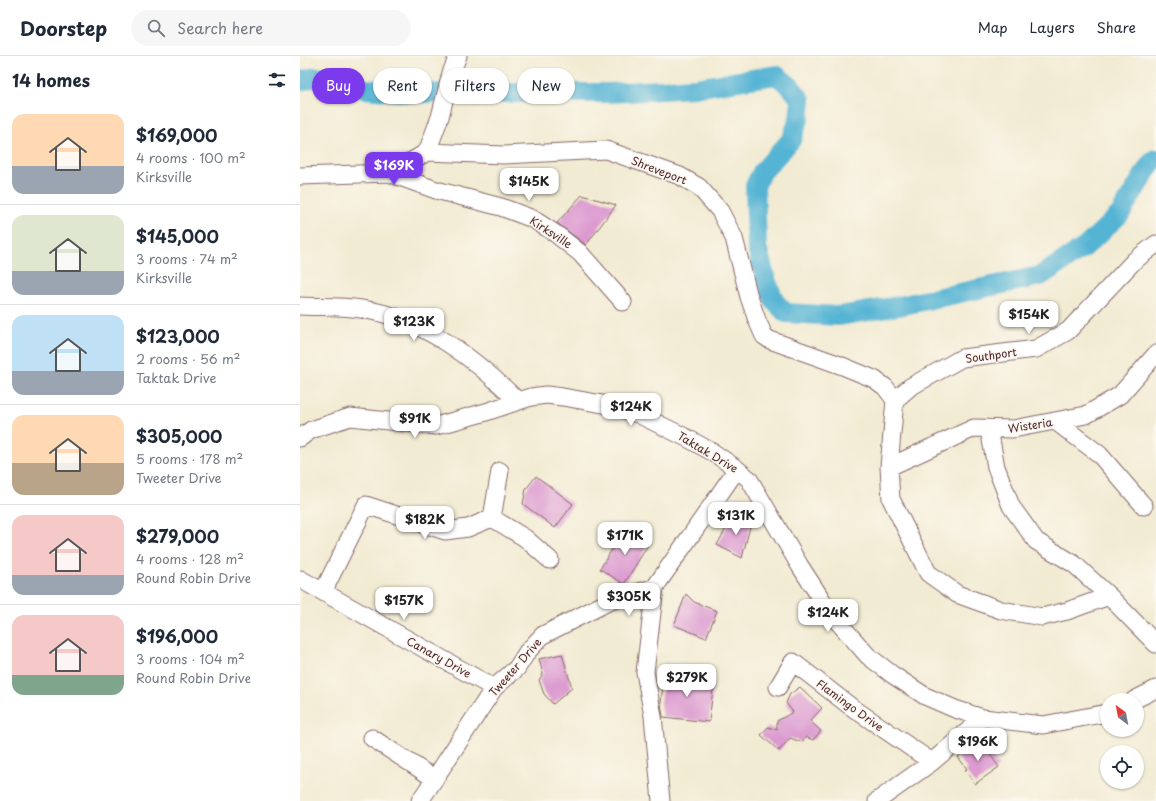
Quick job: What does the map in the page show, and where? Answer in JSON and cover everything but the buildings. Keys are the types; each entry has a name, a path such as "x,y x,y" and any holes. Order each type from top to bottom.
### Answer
{"street":[{"path":"300,176 389,173 427,152 440,117 451,73 458,56"},
{"name":"Shreveport","path":"427,152 503,155 606,150 680,176 699,187 720,211 734,238 749,297 764,336 770,340 874,379 886,387 895,400"},
{"name":"Kirksville","path":"389,173 436,190 501,207 533,219 556,234 580,253 623,302"},
{"name":"Southport","path":"895,400 910,387 962,358 1036,348 1068,331 1134,261 1156,244"},
{"path":"300,306 361,309 400,318 452,346 500,383 518,401"},
{"name":"Wisteria","path":"889,467 974,428 1013,430 1086,415 1120,395 1156,354"},
{"name":"Taktak Drive","path":"300,438 311,430 350,417 395,423 436,426 486,412 531,397 546,395 563,396 608,405 638,414 687,438 737,469 749,479 800,566 831,614 868,656 893,675 926,696 955,709 983,718 1043,725 1100,714"},
{"path":"895,400 889,467 891,499 928,572 957,594 1001,610 1042,617 1067,611 1109,596"},
{"path":"1055,421 1098,454 1144,506"},
{"path":"989,428 996,467 1011,506 1036,541 1074,564 1109,596 1156,644"},
{"path":"661,801 653,716 645,672 655,587 737,469"},
{"path":"492,518 500,471"},
{"path":"323,592 366,505 445,531 468,528 492,518"},
{"path":"492,518 526,538 550,560"},
{"name":"Canary Drive","path":"300,579 494,688"},
{"name":"Tweeter Drive","path":"420,801 494,688 517,668 527,652 543,635 615,600 655,587"},
{"path":"615,600 641,606 652,615"},
{"name":"Flamingo Drive","path":"778,687 793,662 850,706 932,762"},
{"path":"1144,695 1156,689"},
{"path":"878,801 932,762 983,718"},
{"path":"372,738 435,779"}],"waterway":[{"path":"300,81 315,77 341,80 365,89 410,93 609,93 695,88 776,75 790,86 801,100 799,119 791,140 762,172 755,186 757,247 766,280 775,302 786,313 839,316 899,306 1040,276 1085,247 1120,214 1151,163 1156,159"}]}
